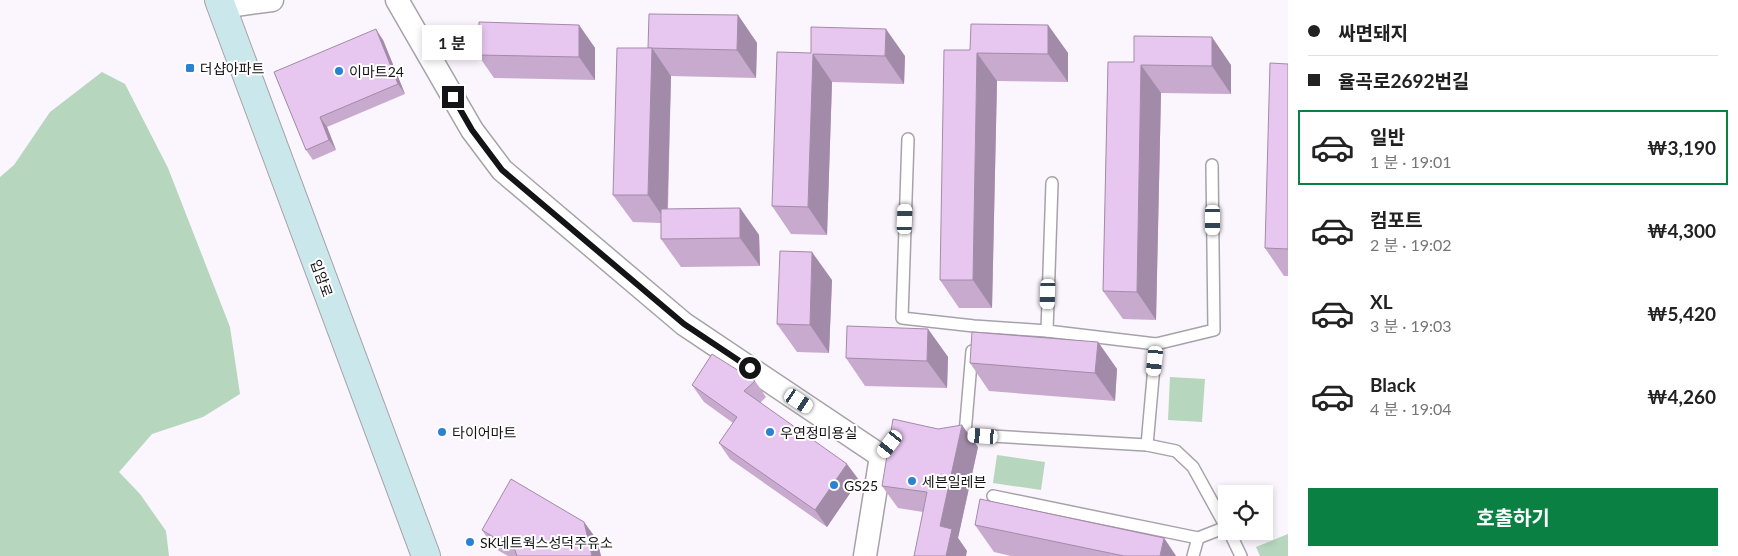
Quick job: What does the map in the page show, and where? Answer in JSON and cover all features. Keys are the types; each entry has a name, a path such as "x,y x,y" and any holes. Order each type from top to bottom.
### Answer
{"street":[{"path":"220,4 272,0"},
{"path":"397,0 472,130 502,170 684,324 884,452 865,556"},
{"name":"입암로","path":"220,4 426,556"}],"lane":[{"path":"908,139 902,318 974,326 1047,331 1156,344 1214,330 1212,165"},
{"path":"1047,331 1052,183"},
{"path":"965,434 974,326"},
{"path":"1147,445 1156,344"},
{"path":"946,434 1147,445 1176,450 1193,467 1218,512"},
{"path":"993,496 1198,538 1218,530"},
{"path":"1193,556 1198,538"},
{"path":"1233,540 1241,556"}],"green space":[{"path":"102,72 125,84 168,168 230,327 240,394 203,417 152,434 119,472 140,494 166,531 169,556 0,556 0,177 14,165 50,112"},
{"path":"1170,377 1205,379 1202,422 1168,420"},
{"path":"997,455 1045,462 1041,490 993,483"},
{"path":"1288,534 1288,556 1260,556 1256,547"}],"building":[{"path":"649,14 738,15 737,50 648,48"},
{"path":"479,22 579,25 579,57 478,55"},
{"path":"971,24 1048,25 1048,54 977,53 973,280 940,280 944,50 970,50"},
{"path":"811,27 886,29 885,56 813,54 808,207 772,206 777,52 811,53"},
{"path":"376,29 398,84 320,117 329,140 306,150 274,72"},
{"path":"1134,36 1212,37 1212,66 1141,65 1137,292 1103,291 1108,62 1134,62"},
{"path":"617,48 652,48 648,195 613,195"},
{"path":"1270,63 1288,64 1288,249 1265,248"},
{"path":"740,208 740,238 661,239 661,209"},
{"path":"780,251 812,252 810,325 777,324"},
{"path":"847,326 928,329 927,361 846,358"},
{"path":"972,332 1098,342 1095,373 970,363"},
{"path":"712,354 755,381 744,391 847,464 815,510 719,443 737,417 692,385"},
{"path":"893,419 938,429 962,425 940,526 952,529 946,556 914,556 927,492 882,486"},
{"path":"511,479 584,522 592,556 517,556 515,550 482,530"},
{"path":"980,499 1164,538 1160,556 1124,556 975,525"}],"place":[{"name":"더샵아파트","path":"190,68"},
{"name":"이마트24","path":"339,71"},
{"name":"타이어마트","path":"442,432"},
{"name":"우연정미용실","path":"770,432"},
{"name":"세븐일레븐","path":"912,481"},
{"name":"GS25","path":"834,485"},
{"name":"SK네트웍스성덕주유소","path":"470,542"}],"route":[{"path":"453,97 472,130 502,170 684,324 750,368"}]}
